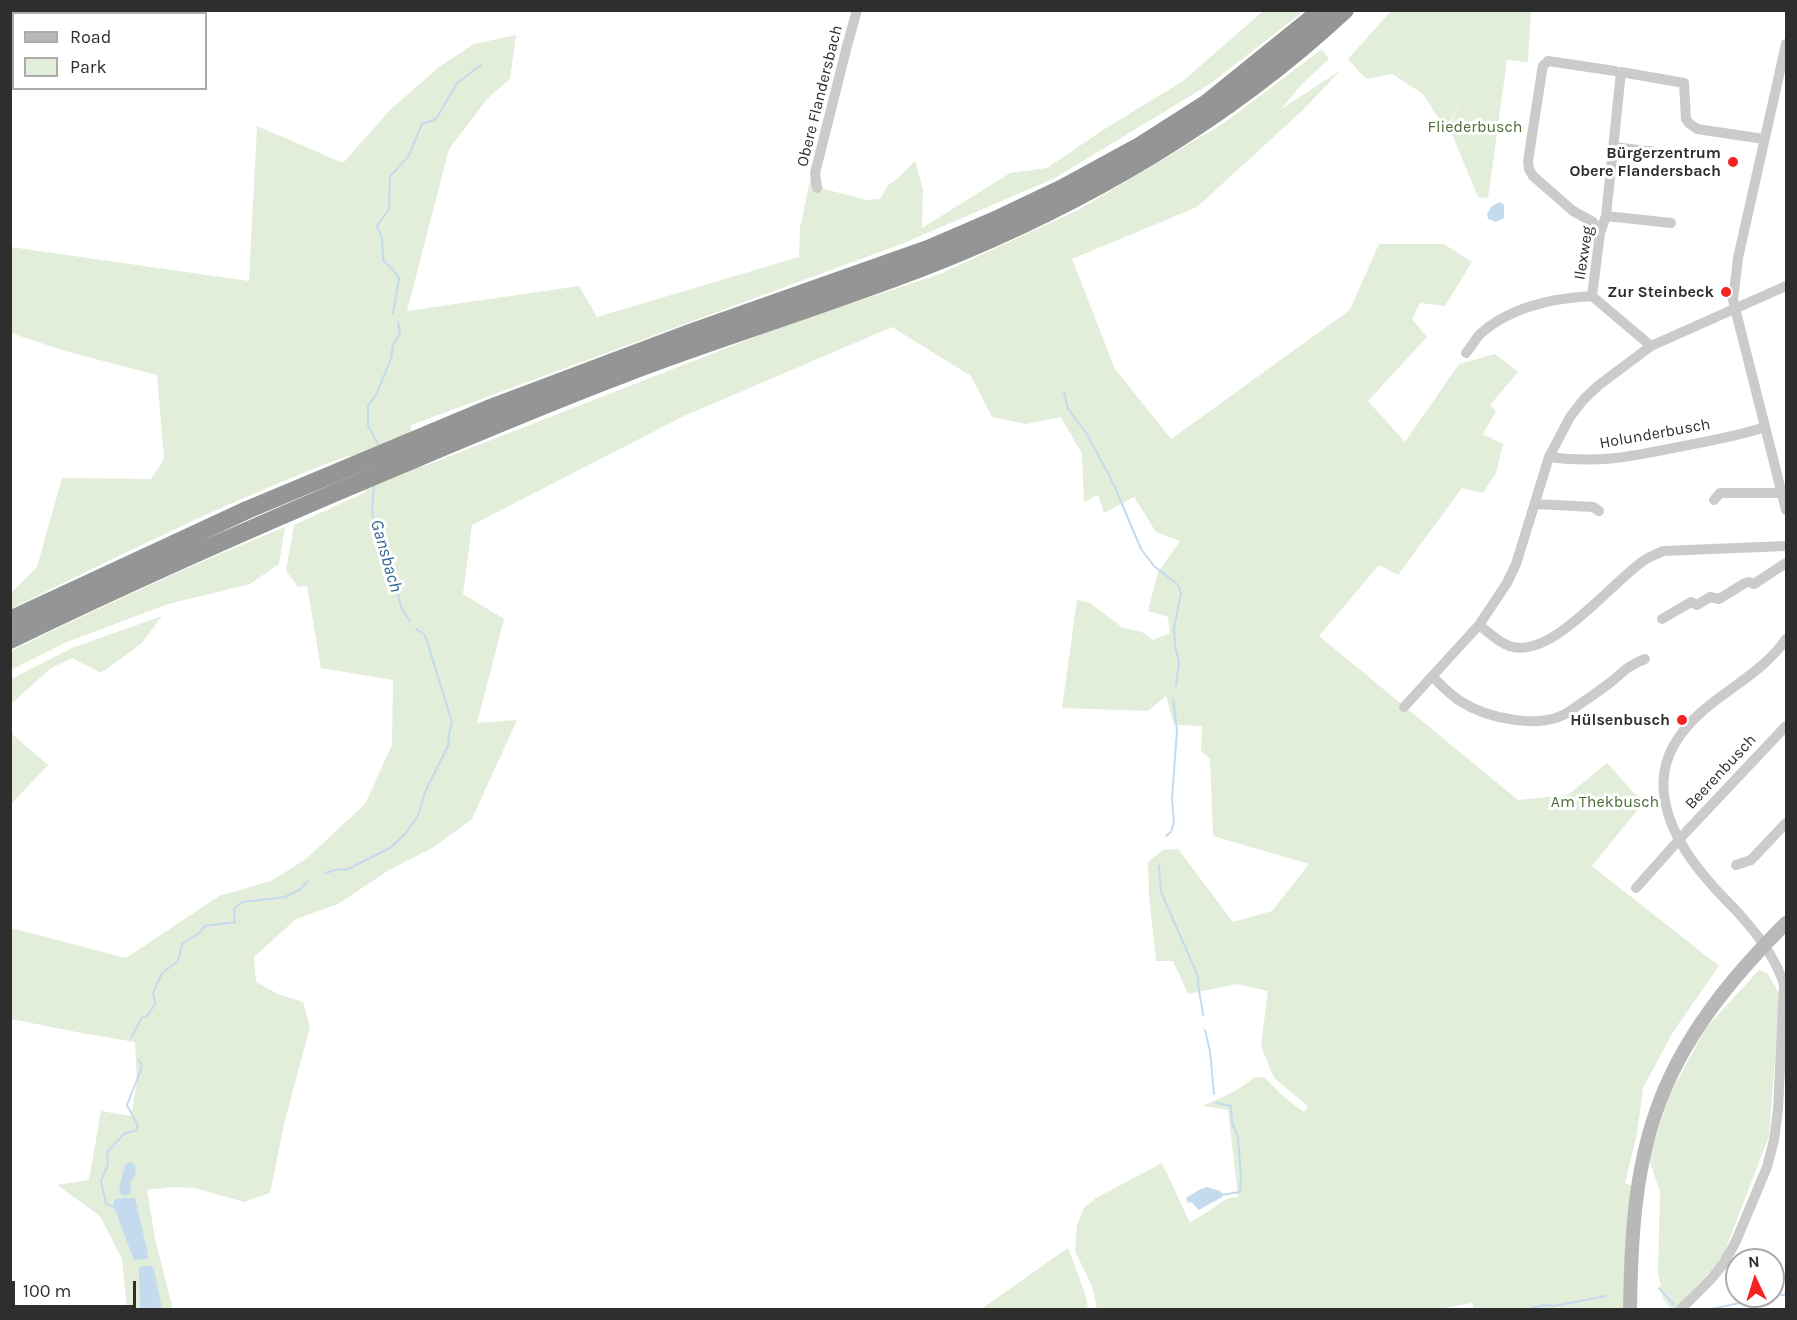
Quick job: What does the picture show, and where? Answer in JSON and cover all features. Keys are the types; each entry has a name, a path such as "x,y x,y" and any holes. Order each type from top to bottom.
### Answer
{"highway":[{"path":"10,620 690,333 928,249 1053,193 1138,147 1207,103 1322,10"},
{"path":"491,418 624,374 935,263 1006,233 1068,203 1146,158 1213,115 1268,77 1345,10"},
{"path":"10,640 104,595 250,519"}],"main road":[{"path":"1630,1310 1634,1226 1640,1173 1647,1143 1665,1089 1680,1058 1709,1010 1741,970 1786,923"}],"street":[{"name":"Obere Flandersbach","path":"817,188 815,173 857,10"},
{"path":"1786,44 1738,258 1733,292 1734,310 1783,486 1786,510"},
{"path":"1600,233 1593,222 1573,211 1533,176 1529,169 1528,161 1538,93 1543,66 1548,61 1684,83 1686,119 1697,129 1764,139"},
{"name":"Ilexweg","path":"1592,296 1600,233 1606,216 1618,71"},
{"path":"1613,147 1682,155"},
{"name":"Ilexweg","path":"1606,216 1671,223"},
{"path":"1404,707 1479,625 1507,583 1516,564 1549,457 1570,417 1584,399 1650,346 1786,286"},
{"path":"1466,353 1479,335 1512,312 1557,300 1592,296 1650,346"},
{"name":"Holunderbusch","path":"1549,457 1574,460 1622,458 1765,428"},
{"path":"1713,500 1720,493 1783,486"},
{"path":"1535,504 1593,507 1599,511"},
{"path":"1479,625 1509,646 1529,648 1548,640 1586,612 1644,560 1663,551 1786,546"},
{"path":"1662,619 1690,602 1696,605 1710,597 1719,599 1745,583 1754,584 1786,564"},
{"path":"1680,1310 1724,1263 1736,1241 1767,1167 1778,1110 1784,984 1779,970 1764,945 1745,920 1701,873 1679,840 1666,810 1662,780 1674,745 1688,724 1769,660 1786,639"},
{"path":"1432,676 1457,700 1480,712 1522,720 1546,720 1556,718 1571,710 1632,664 1645,659"},
{"name":"Beerenbusch","path":"1679,840 1786,726"},
{"path":"1736,865 1751,860 1786,823"},
{"path":"1636,888 1679,840"}],"green space":[{"name":"Fliederbusch","path":"1392,10 1531,11 1528,62 1507,60 1488,198 1478,197 1449,127 1462,99 1446,130 1423,94 1392,74 1366,79 1348,59"},
{"name":"Am Thekbusch","path":"1263,11 1304,11 1210,84 1055,178 904,243 411,425 411,432 422,467 778,328 940,274 1078,210 1224,123 1322,49 1329,59 1302,84 1281,109 1341,70 1303,110 1197,207 1072,259 1115,369 1171,439 1350,310 1379,244 1444,244 1472,262 1445,306 1420,303 1412,319 1427,337 1368,401 1405,442 1459,364 1495,354 1518,372 1490,405 1496,411 1483,434 1503,444 1496,473 1483,493 1462,488 1398,575 1379,565 1319,636 1518,800 1568,795 1607,763 1643,803 1592,866 1719,966 1673,1032 1643,1088 1637,1134 1625,1183 1633,1186 1625,1309 1474,1310 1472,1303 1433,1310 1097,1309 1092,1286 1075,1251 1077,1225 1084,1208 1096,1198 1162,1163 1190,1223 1228,1198 1238,1197 1228,1110 1203,1106 1237,1090 1255,1077 1265,1078 1285,1098 1304,1112 1308,1106 1274,1078 1261,1046 1268,991 1237,984 1188,994 1173,961 1156,961 1148,862 1163,850 1178,849 1233,922 1272,911 1309,864 1213,836 1210,759 1201,751 1202,726 1174,725 1166,696 1148,711 1062,708 1077,600 1090,603 1123,628 1142,632 1153,640 1170,633 1168,617 1148,611 1158,572 1180,541 1156,532 1134,497 1104,513 1098,495 1084,502 1082,454 1061,417 1026,424 992,417 971,376 892,327 684,416 472,525 463,594 504,619 477,723 517,720 472,819 434,847 389,870 338,904 296,919 254,957 256,982 280,995 303,1002 310,1027 285,1120 270,1193 244,1202 195,1188 171,1187 147,1190 155,1239 173,1309 127,1309 122,1259 100,1216 57,1185 89,1180 101,1111 131,1116 137,1082 135,1042 11,1019 11,928 126,958 219,896 271,881 306,859 365,804 392,745 393,680 321,668 307,586 298,587 286,571 294,525 366,492 350,455 221,508 11,609 11,593 37,567 62,478 151,479 164,459 157,375 65,351 11,333 11,247 249,281 257,126 343,163 391,109 439,67 474,44 516,35 510,79 487,99 449,149 407,311 579,286 597,317 799,257 800,228 812,171 824,189 867,200 880,199 888,185 915,161 923,190 922,228 1010,173 1047,168 1103,130 1183,81"},
{"path":"285,527 279,564 250,584 168,604 67,642 11,670 11,651 147,586"},
{"path":"162,616 141,644 101,673 72,658 51,668 11,704 11,679 72,648"},
{"path":"11,733 48,765 11,804"},
{"path":"1759,970 1767,973 1780,995 1769,1136 1722,1259 1675,1309 1671,1309 1663,1298 1658,1273 1660,1192 1649,1159 1670,1094 1706,1028"},
{"path":"1068,1248 1086,1296 1088,1309 981,1309"}],"water":[{"path":"1500,202 1504,205 1504,218 1496,222 1488,219 1487,214 1492,206"},
{"path":"131,1162 135,1165 135,1174 130,1182 130,1194 124,1196 119,1188 125,1165"},
{"path":"1207,1187 1220,1191 1223,1194 1222,1197 1199,1210 1191,1202 1188,1203 1186,1198"},
{"path":"135,1198 148,1259 134,1260 114,1207 114,1200"},
{"path":"151,1266 154,1270 162,1309 140,1309 139,1268"}],"waterway":[{"name":"Gansbach","path":"393,313 399,279 383,260 382,238 377,226 389,209 390,176 408,157 422,124 436,119 457,83 481,65"},
{"name":"Gansbach","path":"379,446 368,425 368,406 376,395 391,359 393,345 400,333 398,322"},
{"path":"1064,392 1068,409 1087,434 1114,485 1141,549 1154,566 1178,585 1181,593 1174,628 1179,662 1176,686"},
{"name":"Gansbach","path":"374,485 372,511 377,538 394,578 401,607 410,621"},
{"name":"Gansbach","path":"325,873 339,869 346,870 390,848 405,834 418,816 425,792 448,746 452,722 425,635 416,629"},
{"path":"1166,836 1171,832 1174,822 1172,799 1177,730 1173,699"},
{"path":"1159,866 1161,892 1198,976 1203,1015"},
{"name":"Gansbach","path":"131,1038 141,1019 148,1015 155,1004 153,993 162,973 178,961 182,944 198,934 205,926 235,922 234,909 242,902 285,897 299,890 308,881"},
{"path":"1205,1030 1210,1051 1214,1094"},
{"name":"Gansbach","path":"115,1209 106,1204 101,1181 108,1164 107,1152 125,1133 135,1131 138,1126 127,1105 142,1067 139,1059"},
{"path":"1216,1103 1231,1106 1232,1123 1238,1137 1241,1177 1240,1192 1221,1195"},
{"path":"1659,1288 1674,1305"},
{"path":"1523,1310 1606,1296"},
{"path":"1708,1310 1725,1306"}],"place":[{"name":"Bürgerzentrum Obere Flandersbach","path":"1733,162"},
{"name":"Zur Steinbeck","path":"1726,292"},
{"name":"Hülsenbusch","path":"1682,720"}]}
